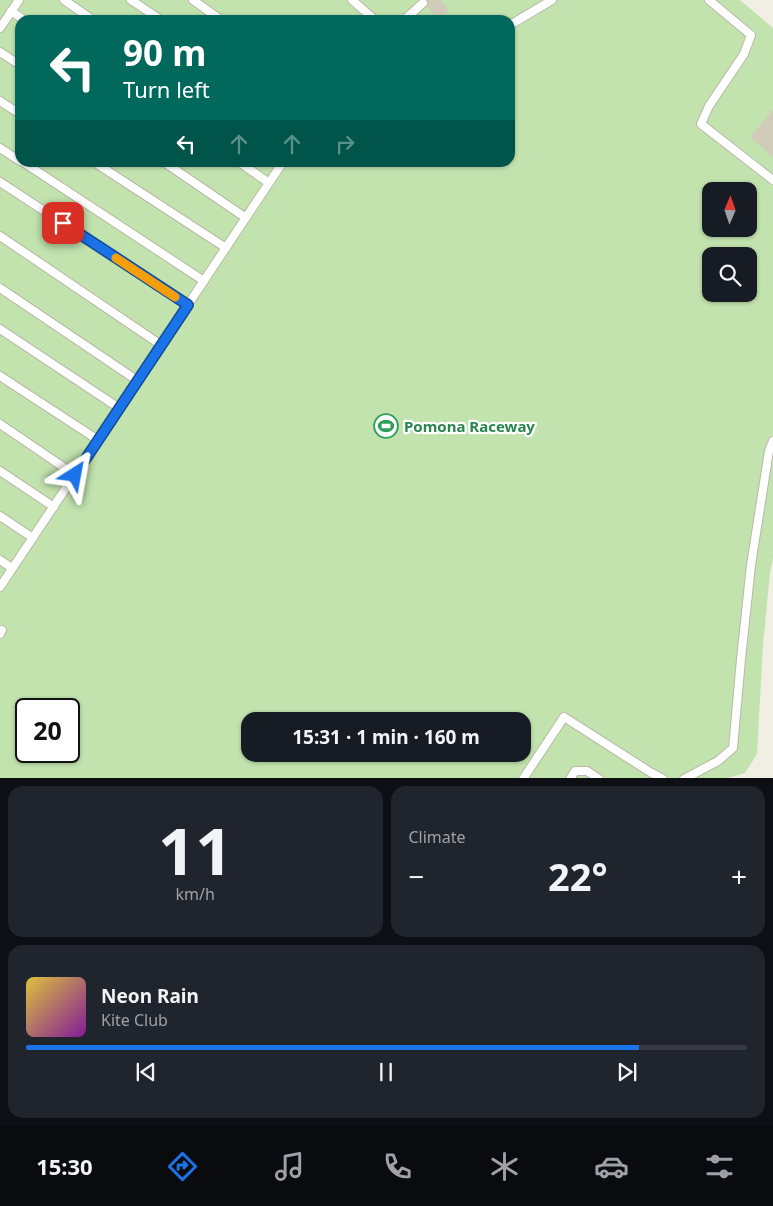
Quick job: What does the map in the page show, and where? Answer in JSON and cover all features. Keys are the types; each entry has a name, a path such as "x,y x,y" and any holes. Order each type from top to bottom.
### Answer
{"lane":[{"path":"0,28 19,0"},
{"path":"64,0 86,15"},
{"path":"131,0 154,15"},
{"path":"192,0 214,15"},
{"path":"352,0 369,15"},
{"path":"515,22 552,0"},
{"path":"708,0 751,35 744,54 709,106 701,124 773,180"},
{"path":"409,15 423,2"},
{"path":"11,12 16,15"},
{"path":"0,52 15,62"},
{"path":"0,101 15,111"},
{"path":"0,148 15,158"},
{"path":"29,167 204,280"},
{"path":"102,167 226,248"},
{"path":"171,167 246,218"},
{"path":"246,167 269,183"},
{"path":"0,587 280,167"},
{"path":"0,182 188,305"},
{"path":"0,236 162,345"},
{"path":"0,288 138,381"},
{"path":"0,329 119,408"},
{"path":"0,376 98,440"},
{"path":"0,424 75,475"},
{"path":"684,778 718,760 733,748 751,565 769,451 773,441"},
{"path":"0,471 54,507"},
{"path":"0,516 33,538"},
{"path":"0,560 12,568"},
{"path":"523,778 564,717 650,772 663,778"},
{"path":"570,778 575,771 587,771 599,778"}],"green space":[{"name":"Pomona Raceway","path":"0,0 740,0 773,28 773,558 763,645 757,754 745,773 728,778 0,778"}],"building":[{"path":"422,0 441,0 449,10 442,15 434,15"},
{"path":"773,110 773,157 750,137"}],"slow traffic":[{"path":"116,258 175,297"}],"place":[{"name":"Pomona Raceway","path":"386,426"}],"route":[{"path":"63,223 188,305 75,475"}]}
